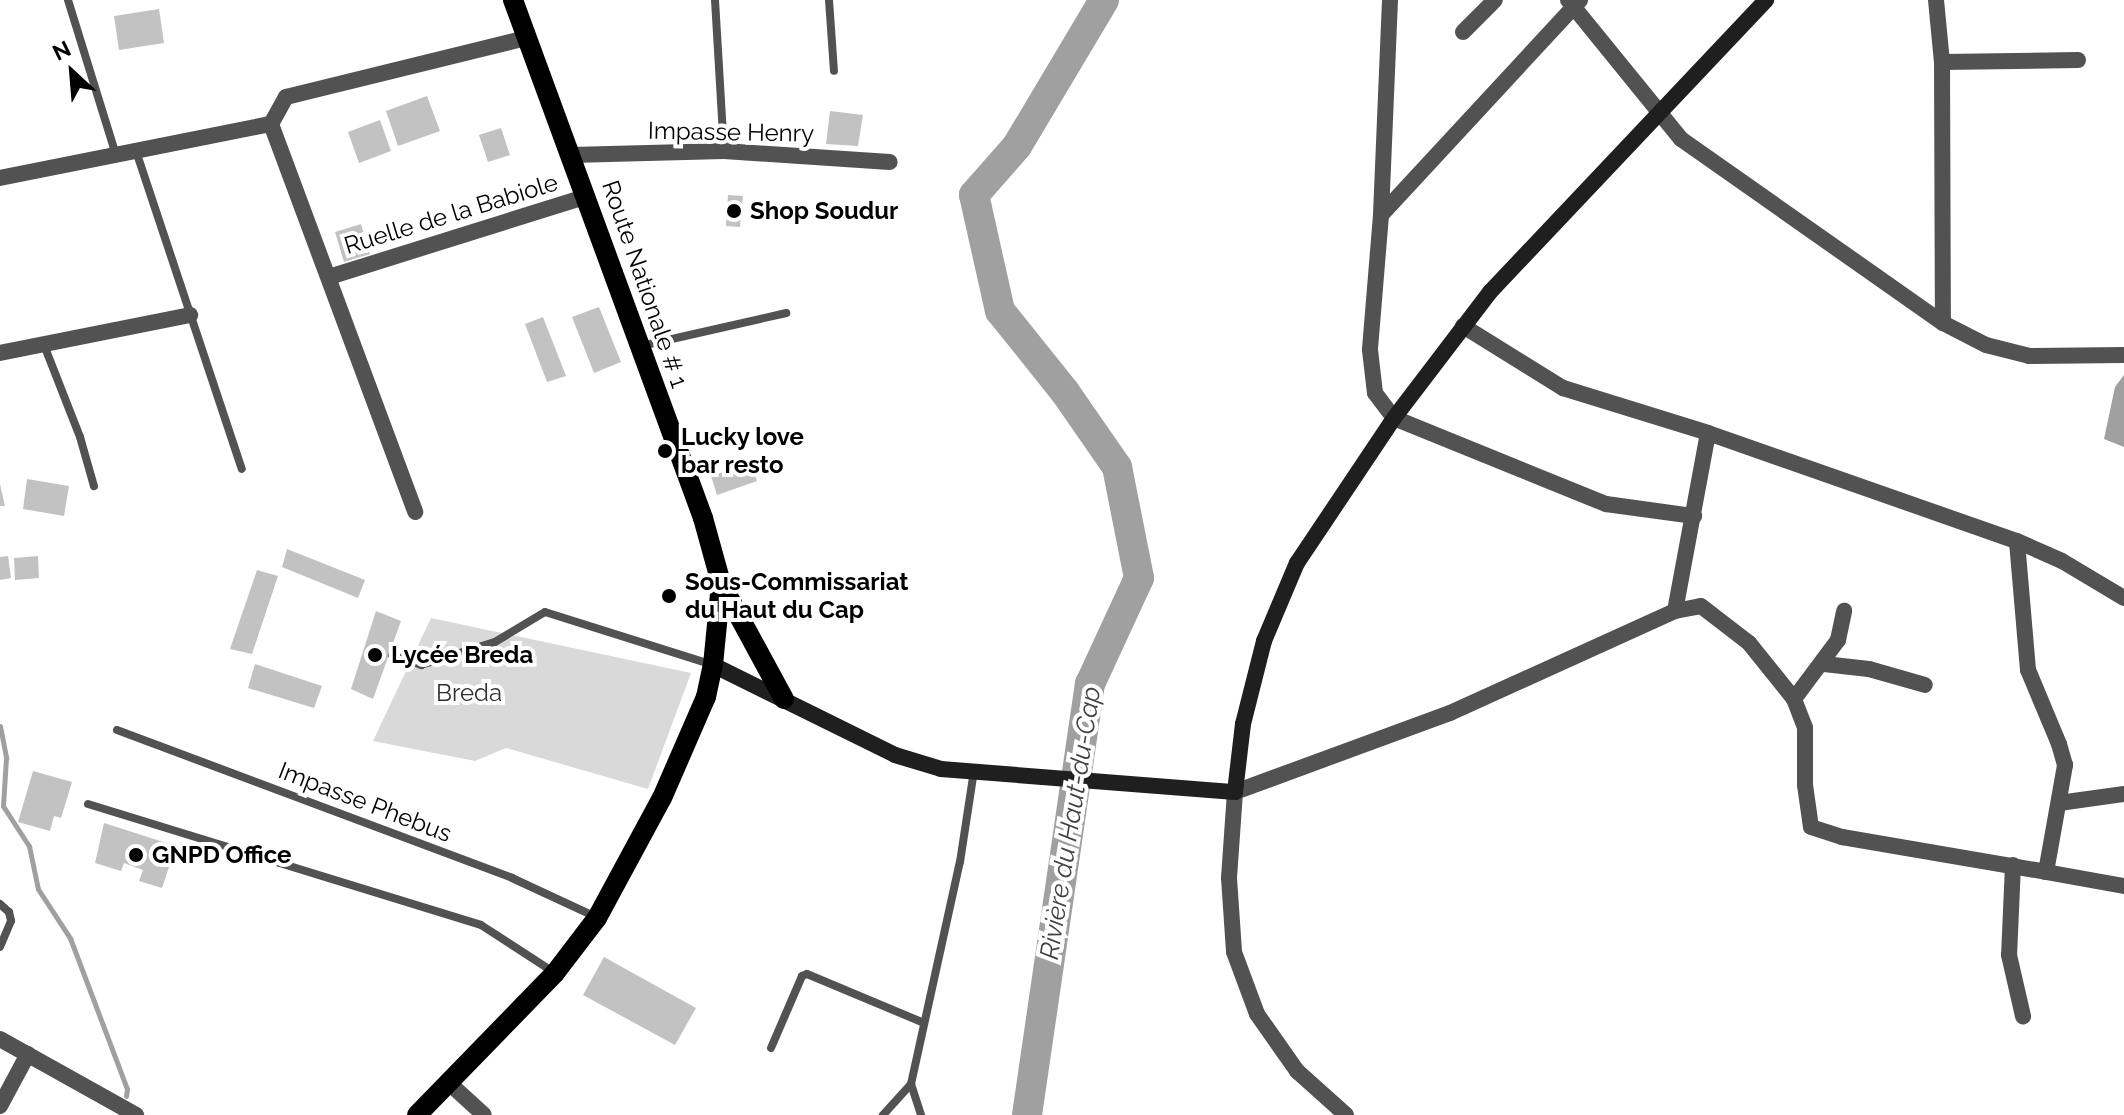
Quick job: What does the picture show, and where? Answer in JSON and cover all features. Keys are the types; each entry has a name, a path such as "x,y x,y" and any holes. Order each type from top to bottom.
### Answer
{"main road":[{"name":"Route Nationale # 1","path":"417,1115 555,973 597,918 662,798 706,697 713,665 721,583 703,518 513,0"},
{"path":"713,665 895,755 941,769 1235,792 1243,724 1264,641 1279,600 1297,563 1394,418 1463,326 1766,0"},
{"path":"721,583 784,699"}],"street":[{"path":"1390,0 1381,215 1370,350 1375,393 1394,418 1606,504 1694,516"},
{"path":"1463,32 1495,0"},
{"path":"1936,0 1942,62 1943,323"},
{"path":"1381,215 1573,2 1681,139 1943,323 1986,345 2029,356 2124,355"},
{"path":"415,512 271,124 286,97 527,38"},
{"path":"1942,62 2078,60"},
{"path":"0,178 271,124"},
{"name":"Impasse Henry","path":"571,155 724,151 890,162"},
{"name":"Ruelle de la Babiole","path":"329,277 587,196"},
{"path":"0,353 190,315"},
{"path":"1463,326 1563,388 1708,433 2017,541 2062,561 2124,598"},
{"path":"1675,611 1708,433"},
{"path":"2017,541 2028,670 2065,765 2046,872"},
{"path":"1346,1115 1297,1071 1257,1014 1234,952 1229,878 1235,792 1450,713 1675,611 1701,606 1749,643 1794,699 1805,728 1805,785 1811,827 1842,837 2124,886"},
{"path":"1794,699 1824,664 1838,640 1844,611"},
{"path":"1824,664 1869,669 1925,685"},
{"path":"2059,803 2124,794"},
{"path":"2013,865 2009,955 2023,1016"},
{"path":"0,1039 136,1115"},
{"path":"0,1106 28,1054"},
{"path":"449,1083 484,1115"}],"lane":[{"path":"68,0 116,155"},
{"path":"715,0 724,151"},
{"path":"829,0 834,71"},
{"path":"136,150 242,469"},
{"path":"640,347 786,313"},
{"path":"44,345 80,437 94,486"},
{"path":"392,655 421,665 495,642 545,612 713,665"},
{"name":"Impasse Phebus","path":"117,730 512,878 597,918"},
{"path":"921,1115 911,1084 922,1022 960,862 974,771"},
{"path":"88,804 481,925 555,973"},
{"path":"0,904 9,912 11,921 0,947"},
{"path":"771,1048 802,976 807,974 922,1022"},
{"path":"883,1115 911,1084"}],"green space":[{"name":"Breda","path":"431,618 691,673 648,789 506,748 475,761 373,741"}],"shaded area":[{"path":"2124,375 2124,447 2104,439 2115,387"}],"building":[{"path":"159,9 164,43 119,50 114,16"},
{"path":"427,96 440,131 398,146 386,111"},
{"path":"830,111 863,115 858,146 826,144"},
{"path":"380,120 391,151 359,163 348,132"},
{"path":"501,128 510,155 488,162 479,135"},
{"name":"Shop Soudur","path":"728,195 743,196 740,227 726,226"},
{"path":"361,224 370,254 344,262 335,232"},
{"path":"599,307 621,362 594,373 572,317"},
{"path":"543,317 566,376 547,382 525,324"},
{"path":"751,463 757,481 717,495 711,476"},
{"path":"27,479 69,486 64,516 23,509"},
{"path":"0,484 5,506 0,506"},
{"path":"287,549 365,580 358,598 282,567"},
{"path":"8,556 11,578 0,580 0,557"},
{"path":"38,556 39,578 15,580 14,558"},
{"path":"257,570 278,576 252,654 230,649"},
{"path":"376,611 401,621 373,699 351,689"},
{"path":"255,664 322,686 314,708 248,688"},
{"path":"33,771 72,782 61,818 54,816 50,831 18,822"},
{"name":"GNPD Office","path":"104,823 176,846 162,888 139,881 143,870 124,863 121,871 95,863"},
{"path":"604,957 696,1008 675,1045 583,995"}],"waterway":[{"name":"Rivière du Haut-du-Cap","path":"1027,1115 1090,684 1139,578 1117,467 1065,392 1000,311 974,195 1017,146 1104,0"},
{"path":"0,726 6,758 3,806 29,846 38,889 70,938 127,1089 126,1096"}],"place":[{"name":"Shop Soudur","path":"734,211"},
{"name":"Lucky love bar resto","path":"665,451"},
{"name":"Sous-Commissariat du Haut du Cap","path":"669,596"},
{"name":"Lycée Breda","path":"375,655"},
{"name":"GNPD Office","path":"136,855"}]}
